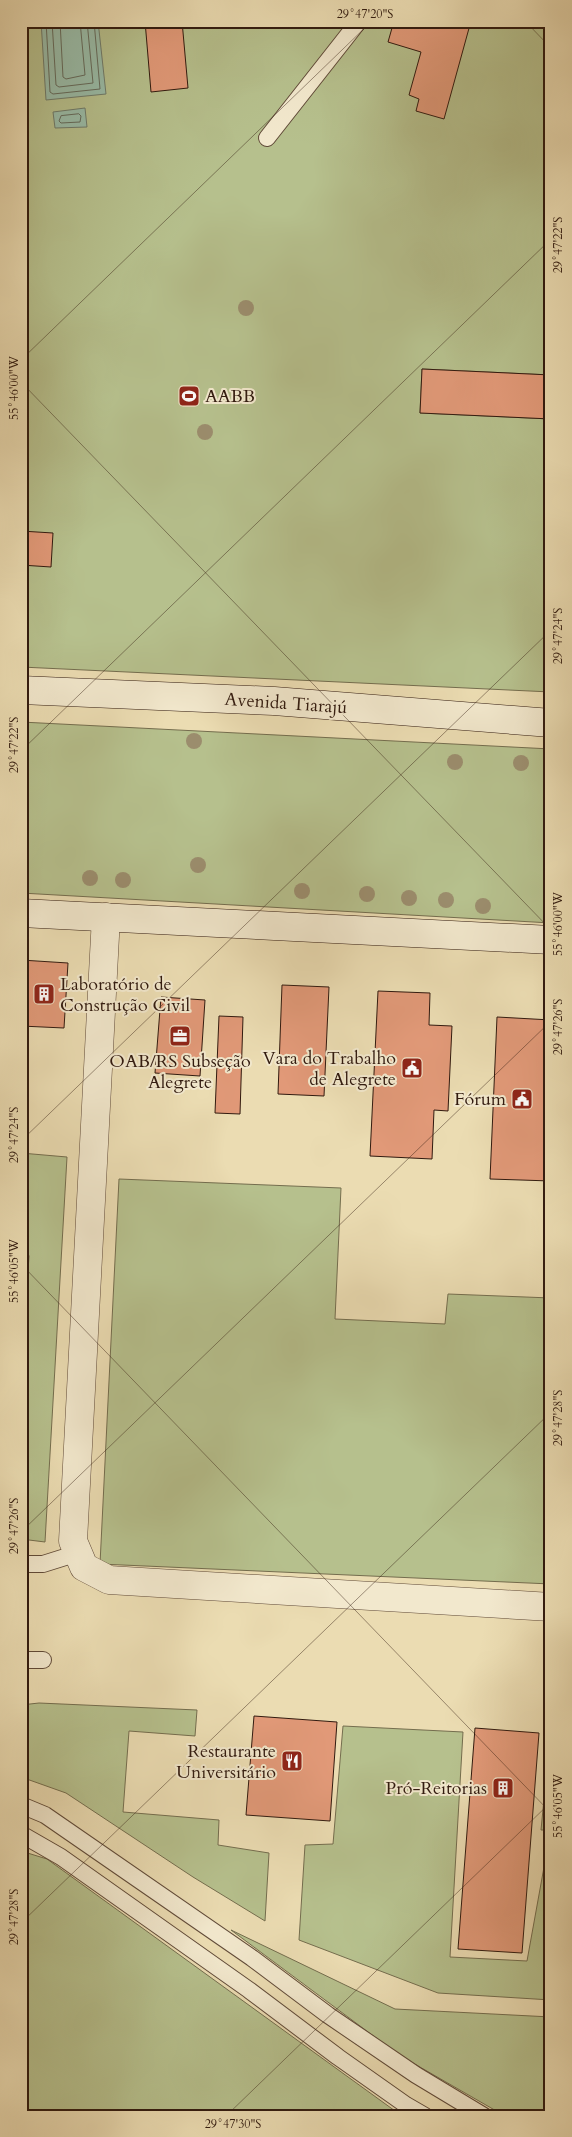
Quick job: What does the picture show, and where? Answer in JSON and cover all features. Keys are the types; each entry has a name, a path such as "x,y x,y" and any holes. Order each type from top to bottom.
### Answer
{"street":[{"name":"Avenida Tiarajú","path":"21,690 274,701 551,723"},
{"path":"21,913 551,940"},
{"path":"106,917 73,1541 84,1567 110,1580 551,1607"}],"lane":[{"path":"267,138 359,21"},
{"path":"21,1564 43,1564 78,1554"},
{"path":"21,1660 43,1660"},
{"path":"21,1805 45,1815 252,1958 328,2015 416,2075 484,2116"},
{"path":"21,1834 61,1857 146,1916 346,2062 424,2116"}],"shaded area":[{"name":"AABB","path":"21,21 551,21 551,375 422,369 420,413 551,419 551,692 21,667"},
{"path":"21,722 551,749 551,923 21,893"},
{"path":"21,1153 67,1157 45,1542 21,1539 21,1382 29,1256 21,1238"},
{"path":"119,1179 341,1188 335,1319 445,1324 448,1294 551,1298 551,1584 100,1564"},
{"path":"39,1703 197,1710 195,1736 129,1731 123,1812 219,1820 218,1845 269,1853 265,1921 193,1877 66,1793 21,1777 21,1705"},
{"path":"343,1726 463,1732 450,1957 527,1961 544,1867 551,1867 551,2000 438,1993 299,1940 305,1845 333,1844"},
{"path":"550,1737 551,1830 541,1830"},
{"path":"21,1851 47,1859 402,2116 21,2116"},
{"path":"231,1930 395,2009 551,2017 551,2116 505,2116 399,2055"}],"water":[{"path":"41,21 98,21 106,94 46,100"},
{"path":"85,108 87,127 55,128 53,112"}],"building":[{"path":"145,21 182,21 188,88 151,92"},
{"path":"394,21 471,21 444,119 416,111 419,99 409,95 421,52 388,42"},
{"path":"422,369 551,375 551,419 420,413"},
{"path":"21,531 53,533 51,567 21,565"},
{"name":"Laboratório de Construção Civil","path":"21,960 68,963 64,1028 21,1026"},
{"path":"282,985 329,987 324,1096 278,1094"},
{"name":"Vara do Trabalho de Alegrete","path":"378,991 430,993 429,1025 452,1026 448,1111 434,1110 432,1159 370,1156"},
{"name":"OAB/RS Subseção Alegrete","path":"161,997 205,1000 200,1076 155,1073"},
{"path":"219,1016 243,1017 240,1114 215,1113"},
{"name":"Fórum","path":"497,1017 551,1020 551,1181 490,1179"},
{"name":"Restaurante Universitário","path":"254,1716 337,1722 330,1821 246,1815"},
{"name":"Pró-Reitorias","path":"475,1728 539,1733 522,1953 458,1949"}],"place":[{"name":"AABB","path":"189,396"},
{"name":"Laboratório de Construção Civil","path":"44,994"},
{"name":"OAB/RS Subseção Alegrete","path":"180,1036"},
{"name":"Vara do Trabalho de Alegrete","path":"412,1068"},
{"name":"Fórum","path":"522,1099"},
{"name":"Restaurante Universitário","path":"292,1761"},
{"name":"Pró-Reitorias","path":"503,1788"}]}
